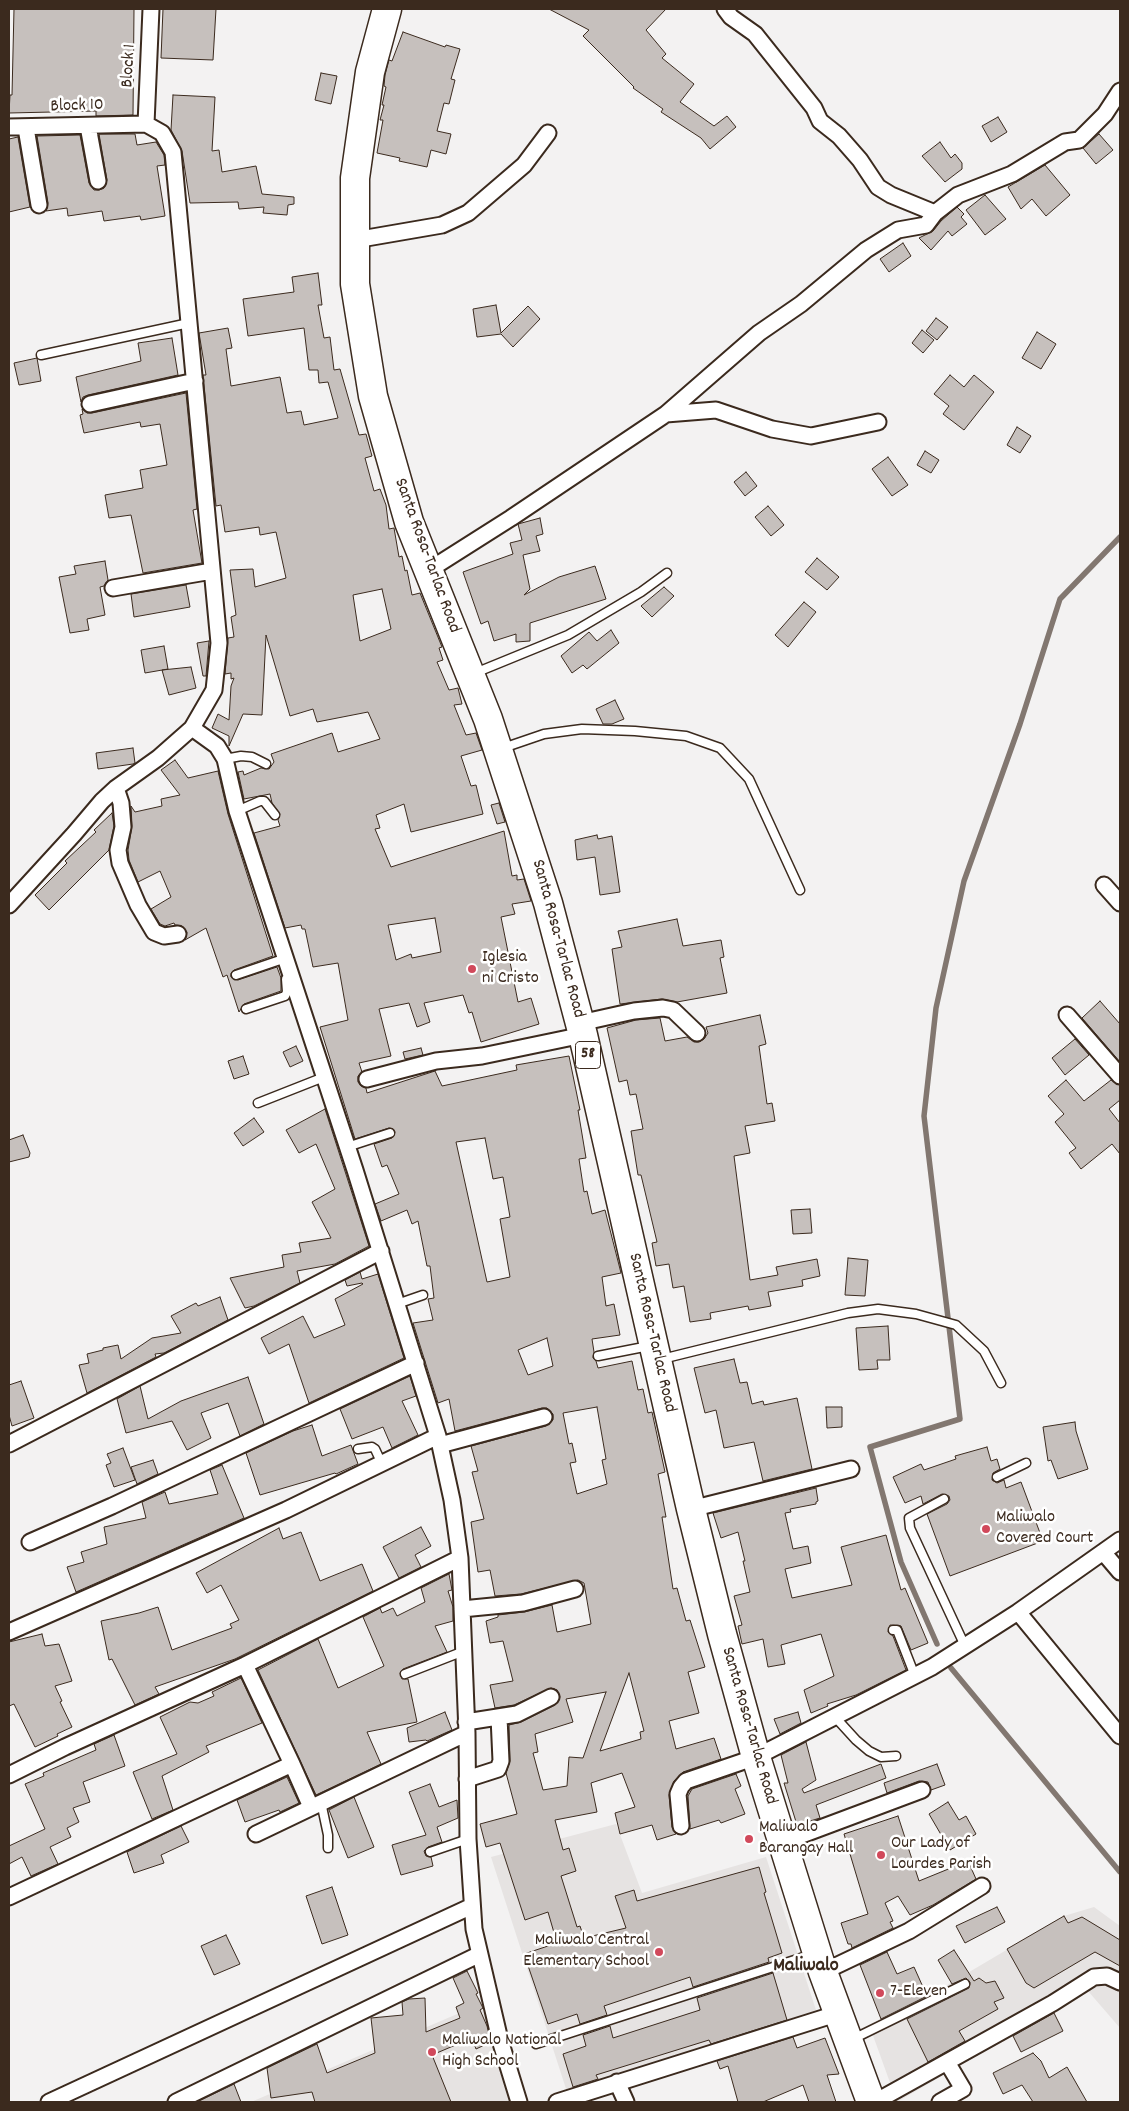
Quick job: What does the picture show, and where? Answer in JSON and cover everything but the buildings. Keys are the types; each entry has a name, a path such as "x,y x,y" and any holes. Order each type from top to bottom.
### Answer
{"highway":[{"name":"Santa Rosa-Tarlac Road","path":"387,9 370,72 355,178 355,284 373,396 410,522 499,749 548,903 581,1029 690,1509 756,1757 820,1962 873,2102"}],"street":[{"name":"Block 1","path":"146,124 151,9"},
{"path":"725,9 731,17 755,34 814,108 820,120 839,136 860,160 878,188 935,213"},
{"path":"429,570 511,518 666,414 759,334 801,304 866,250 898,230 926,225 935,213 958,195 1012,174 1065,142 1079,140 1106,114 1120,91"},
{"name":"Block 10","path":"9,127 146,124"},
{"path":"9,905 102,801 116,788 158,758 192,728 214,690 218,668 219,643 190,323 172,152 162,133 146,124"},
{"path":"88,126 98,181"},
{"path":"26,128 39,205"},
{"path":"355,240 442,225 468,213 524,165 548,133"},
{"path":"90,404 195,381"},
{"path":"666,414 716,410 772,429 811,436 878,422"},
{"path":"113,588 212,571"},
{"path":"192,728 217,746 225,759 237,811 381,1252 439,1440 452,1500 460,1558 468,1779 468,1839 472,1906 478,1955 500,2040 519,2102"},
{"path":"116,788 121,803 123,827 118,850 119,856 138,905 154,932 164,936 178,934"},
{"path":"1104,885 1120,903"},
{"path":"367,1079 436,1061 482,1056 581,1029 634,1011 662,1008 673,1010 697,1033"},
{"path":"1067,1015 1120,1076"},
{"path":"9,1444 381,1252"},
{"path":"30,1542 104,1510 416,1363"},
{"path":"9,1632 286,1510 382,1464 439,1440 544,1417"},
{"path":"690,1509 851,1469"},
{"path":"681,1826 678,1794 686,1781 756,1757 915,1676 1018,1612 1120,1540"},
{"path":"1103,1552 1120,1572"},
{"path":"9,1775 65,1747 245,1665 460,1558"},
{"path":"462,1609 523,1603 575,1589"},
{"path":"1018,1612 1120,1736"},
{"path":"245,1665 292,1764 316,1805"},
{"path":"256,1834 466,1728 499,1717 517,1714 551,1697"},
{"path":"468,1779 498,1769 501,1761 499,1717"},
{"path":"9,1897 292,1764"},
{"path":"782,1842 922,1790"},
{"path":"820,1962 909,1931 982,1886"},
{"path":"49,2102 472,1906"},
{"path":"176,2102 478,1955"},
{"path":"873,2102 1053,2003 1094,1977 1108,1976 1120,1982"},
{"path":"557,2102 839,2013"},
{"path":"940,2102 963,2089 947,2062"},
{"path":"617,2082 626,2102"}],"lane":[{"path":"41,355 190,323"},
{"path":"471,675 568,635 641,592 667,573"},
{"path":"499,749 544,734 582,729 635,730 686,736 720,748 749,779 800,890"},
{"path":"225,759 240,756 252,757 266,764"},
{"path":"237,811 264,801 275,815"},
{"path":"236,975 286,958"},
{"path":"246,1010 285,996 287,992 286,979 291,976"},
{"path":"258,1103 324,1077"},
{"path":"347,1147 390,1133"},
{"path":"397,1304 423,1294"},
{"path":"598,1356 656,1353 848,1313 878,1309 916,1314 956,1325 984,1351 1000,1383"},
{"path":"358,1449 372,1447 375,1449 382,1464"},
{"path":"997,1477 1026,1463"},
{"path":"944,1499 909,1518 910,1528 965,1646"},
{"path":"893,1630 897,1630 915,1676"},
{"path":"405,1674 464,1651"},
{"path":"835,1716 856,1740 870,1752 880,1757 896,1756"},
{"path":"316,1805 328,1835 328,1848"},
{"path":"430,1852 468,1839"},
{"path":"536,2044 820,1962"},
{"path":"849,2041 965,1984"}],"shaded area":[{"name":"Maliwalo Central Elementary School","path":"616,1824 642,1893 766,1857 816,2010 568,2095 491,1857"},
{"path":"1094,1907 1120,1926 1120,2028 1088,1991 897,2102 871,2030 1064,1916"},
{"name":"Maliwalo National High School","path":"483,2003 514,2102 251,2102"}],"waterway":[{"path":"937,1644 901,1562 870,1447 960,1419 924,1116 936,1008 964,881 1020,724 1060,599 1120,537"},
{"path":"951,1668 1120,1872"}],"place":[{"name":"Iglesia ni Cristo","path":"472,969"},
{"name":"Maliwalo Covered Court","path":"986,1529"},
{"name":"Maliwalo Barangay Hall","path":"749,1839"},
{"name":"Our Lady of Lourdes Parish","path":"881,1855"},
{"name":"Maliwalo Central Elementary School","path":"659,1952"},
{"name":"7-Eleven","path":"880,1993"},
{"name":"Maliwalo National High School","path":"432,2052"}],"district":[{"name":"Maliwalo","path":"806,1967"}]}
